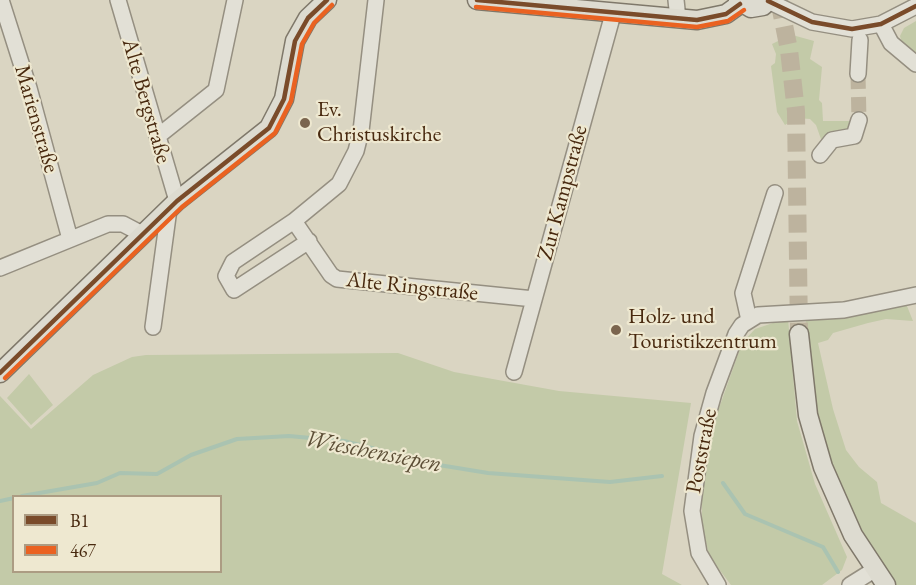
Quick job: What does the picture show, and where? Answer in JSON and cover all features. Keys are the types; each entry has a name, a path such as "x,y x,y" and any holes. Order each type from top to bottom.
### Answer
{"main road":[{"path":"0,373 173,205 256,139 275,120 284,99 295,41 308,18 327,0"},
{"path":"477,0 678,19 708,19 726,14 739,2 757,8 768,1"},
{"path":"799,334 804,388 816,445 842,514 874,570 886,585"}],"street":[{"name":"Marienstraße","path":"1,0 29,88 70,239"},
{"name":"Alte Bergstraße","path":"118,0 157,137 173,205"},
{"path":"157,137 216,90 235,0"},
{"path":"309,241 237,290 234,290 226,276 233,262 294,221 339,184 356,151 362,131 376,0"},
{"path":"676,0 678,19"},
{"path":"768,1 799,18 827,26 852,29 881,24 916,6"},
{"name":"Zur Kampstraße","path":"514,372 613,14"},
{"path":"881,24 891,43 916,64"},
{"path":"858,74 860,40"},
{"path":"820,155 832,140 854,136 859,120"},
{"path":"775,193 742,297 749,320 767,314 857,308 916,295"},
{"path":"153,327 173,205"},
{"name":"Alte Ringstraße","path":"294,221 331,275 337,279 534,299"},
{"path":"0,268 114,222 142,234"},
{"name":"Poststraße","path":"718,585 704,566 696,544 693,499 702,436 714,393 736,334 749,320"},
{"path":"849,585 874,570"}],"green space":[{"path":"916,21 916,54 902,43 900,36 904,28"},
{"path":"796,36 814,41 810,59 822,67 819,100 822,103 823,121 854,121 853,128 822,142 816,125 810,119 796,118 785,125 777,112 771,66 775,63 776,54 772,44 786,37"},
{"path":"905,301 913,321 886,319 868,323 833,333 828,340 818,343 833,409 846,450 859,467 877,482 881,503 916,523 916,585 896,585 854,519 816,430 805,342 806,316"},
{"path":"788,318 797,421 815,484 847,557 842,570 822,585 731,585 709,556 702,523 702,488 711,431 742,343 755,329"},
{"path":"398,353 454,372 559,391 691,403 662,574 682,585 0,585 0,396 31,429 93,375 132,357"},
{"path":"29,374 53,405 31,425 7,398"}],"waterway":[{"name":"Wieschensiepen","path":"28,495 97,483 120,473 157,474 191,455 237,439 289,436 344,441 439,465 488,473 610,482 662,476"},
{"name":"Wieschensiepen","path":"723,483 745,514 823,547 838,572"},
{"name":"Wieschensiepen","path":"0,501 12,498"}],"tunnel":[{"path":"779,0 789,50 796,111 799,334"},
{"path":"858,74 859,120"}],"transit line":[{"name":"B1","path":"0,373 177,201 269,128 284,99 295,41 308,18 327,0"},
{"name":"B1","path":"477,0 697,20 726,14 740,4"},
{"name":"B1","path":"768,1 812,22 852,29 881,24 916,6"},
{"name":"467","path":"5,378 182,207 275,133 291,101 302,44 314,23 332,5"},
{"name":"467","path":"476,7 697,27 728,21 744,10"}],"place":[{"name":"Ev. Christuskirche","path":"305,123"},
{"name":"Holz- und Touristikzentrum","path":"616,330"}]}
